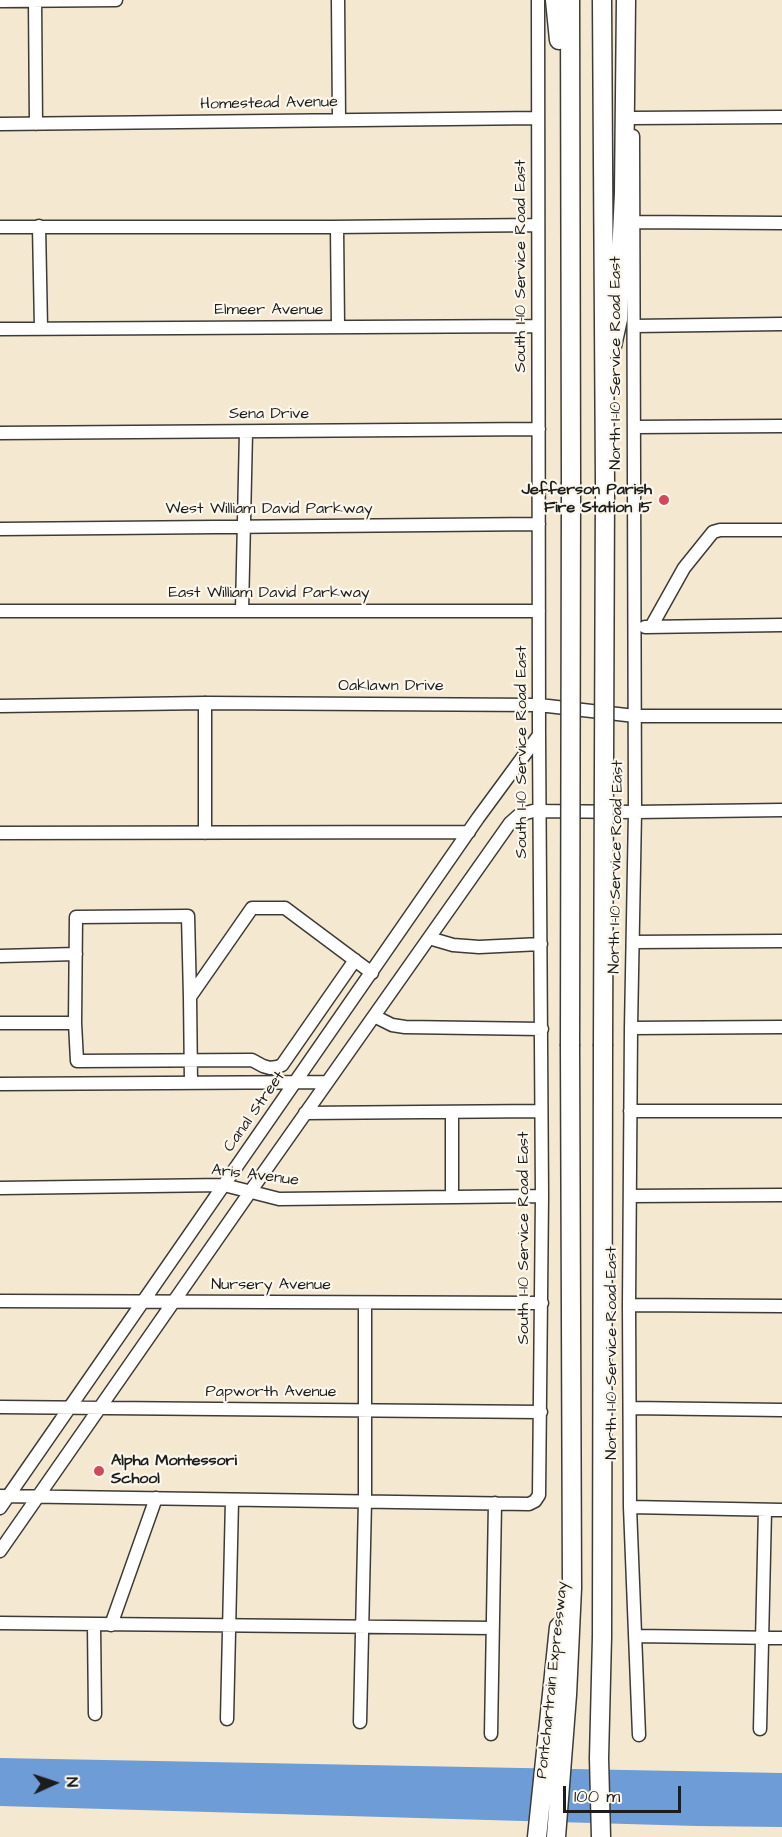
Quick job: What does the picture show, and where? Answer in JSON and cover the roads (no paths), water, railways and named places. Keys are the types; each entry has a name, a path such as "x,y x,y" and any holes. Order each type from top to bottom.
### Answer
{"highway":[{"path":"555,0 570,178"},
{"path":"556,1837 554,1756 572,1588 570,0"},
{"path":"601,1837 599,1758 602,1637 605,484 602,0"},
{"path":"605,377 618,319 621,278 626,0"},
{"name":"Pontchartrain Expressway","path":"537,1837 554,1756"}],"street":[{"path":"35,0 36,124"},
{"path":"0,1 116,0"},
{"path":"338,0 339,119"},
{"name":"South I-10 Service Road East","path":"495,1503 529,1504 539,1496 542,1029 539,811 538,0"},
{"name":"North I-10 Service Road East","path":"633,0 635,812 629,1305 630,1507 639,1735"},
{"path":"633,118 782,117"},
{"name":"Homestead Avenue","path":"0,124 538,118"},
{"path":"634,222 782,223"},
{"path":"0,227 538,225"},
{"path":"39,226 41,328"},
{"path":"337,227 338,327"},
{"path":"634,326 782,324"},
{"name":"Elmeer Avenue","path":"0,329 538,326"},
{"path":"634,427 782,426"},
{"name":"Sena Drive","path":"0,433 539,429"},
{"path":"242,610 246,432"},
{"name":"West William David Parkway","path":"0,529 539,524"},
{"path":"651,627 684,568 715,531 782,530"},
{"name":"East William David Parkway","path":"0,611 539,611"},
{"path":"634,627 782,625"},
{"path":"205,703 205,833"},
{"name":"Oaklawn Drive","path":"0,705 205,703 539,705 634,716 782,716"},
{"name":"Canal Street","path":"0,1508 4,1496 70,1408 469,832 539,735"},
{"path":"0,1551 510,823 519,815 533,811 782,810"},
{"path":"0,833 469,832"},
{"path":"190,997 252,908 285,908 372,973"},
{"path":"191,1082 190,1060 188,916 76,917 77,1060 190,1060 252,1060 270,1068 282,1065 355,960"},
{"path":"429,938 453,945 479,947 541,944"},
{"path":"633,942 782,941"},
{"path":"0,956 76,954"},
{"path":"374,1016 405,1027 542,1029"},
{"path":"0,1023 75,1023"},
{"path":"631,1028 782,1027"},
{"path":"0,1084 327,1082"},
{"path":"305,1113 541,1111"},
{"path":"630,1111 782,1111"},
{"path":"452,1112 452,1197"},
{"name":"Aris Avenue","path":"0,1188 224,1185 279,1199 542,1196"},
{"path":"630,1196 782,1195"},
{"name":"Nursery Avenue","path":"0,1301 542,1303"},
{"path":"360,1722 365,1501 365,1303"},
{"path":"629,1305 782,1306"},
{"name":"Papworth Avenue","path":"0,1407 541,1412"},
{"path":"630,1408 782,1410"},
{"path":"4,1496 495,1503 492,1734"},
{"path":"111,1625 156,1498"},
{"path":"227,1719 232,1500"},
{"path":"630,1507 782,1510"},
{"path":"760,1729 765,1510"},
{"path":"0,1623 492,1628"},
{"path":"94,1625 95,1714"},
{"path":"635,1636 782,1638"}],"water":[{"path":"0,1758 782,1773 782,1827 0,1806"}],"place":[{"name":"Jefferson Parish Fire Station 15","path":"664,500"},
{"name":"Alpha Montessori School","path":"99,1471"}]}
